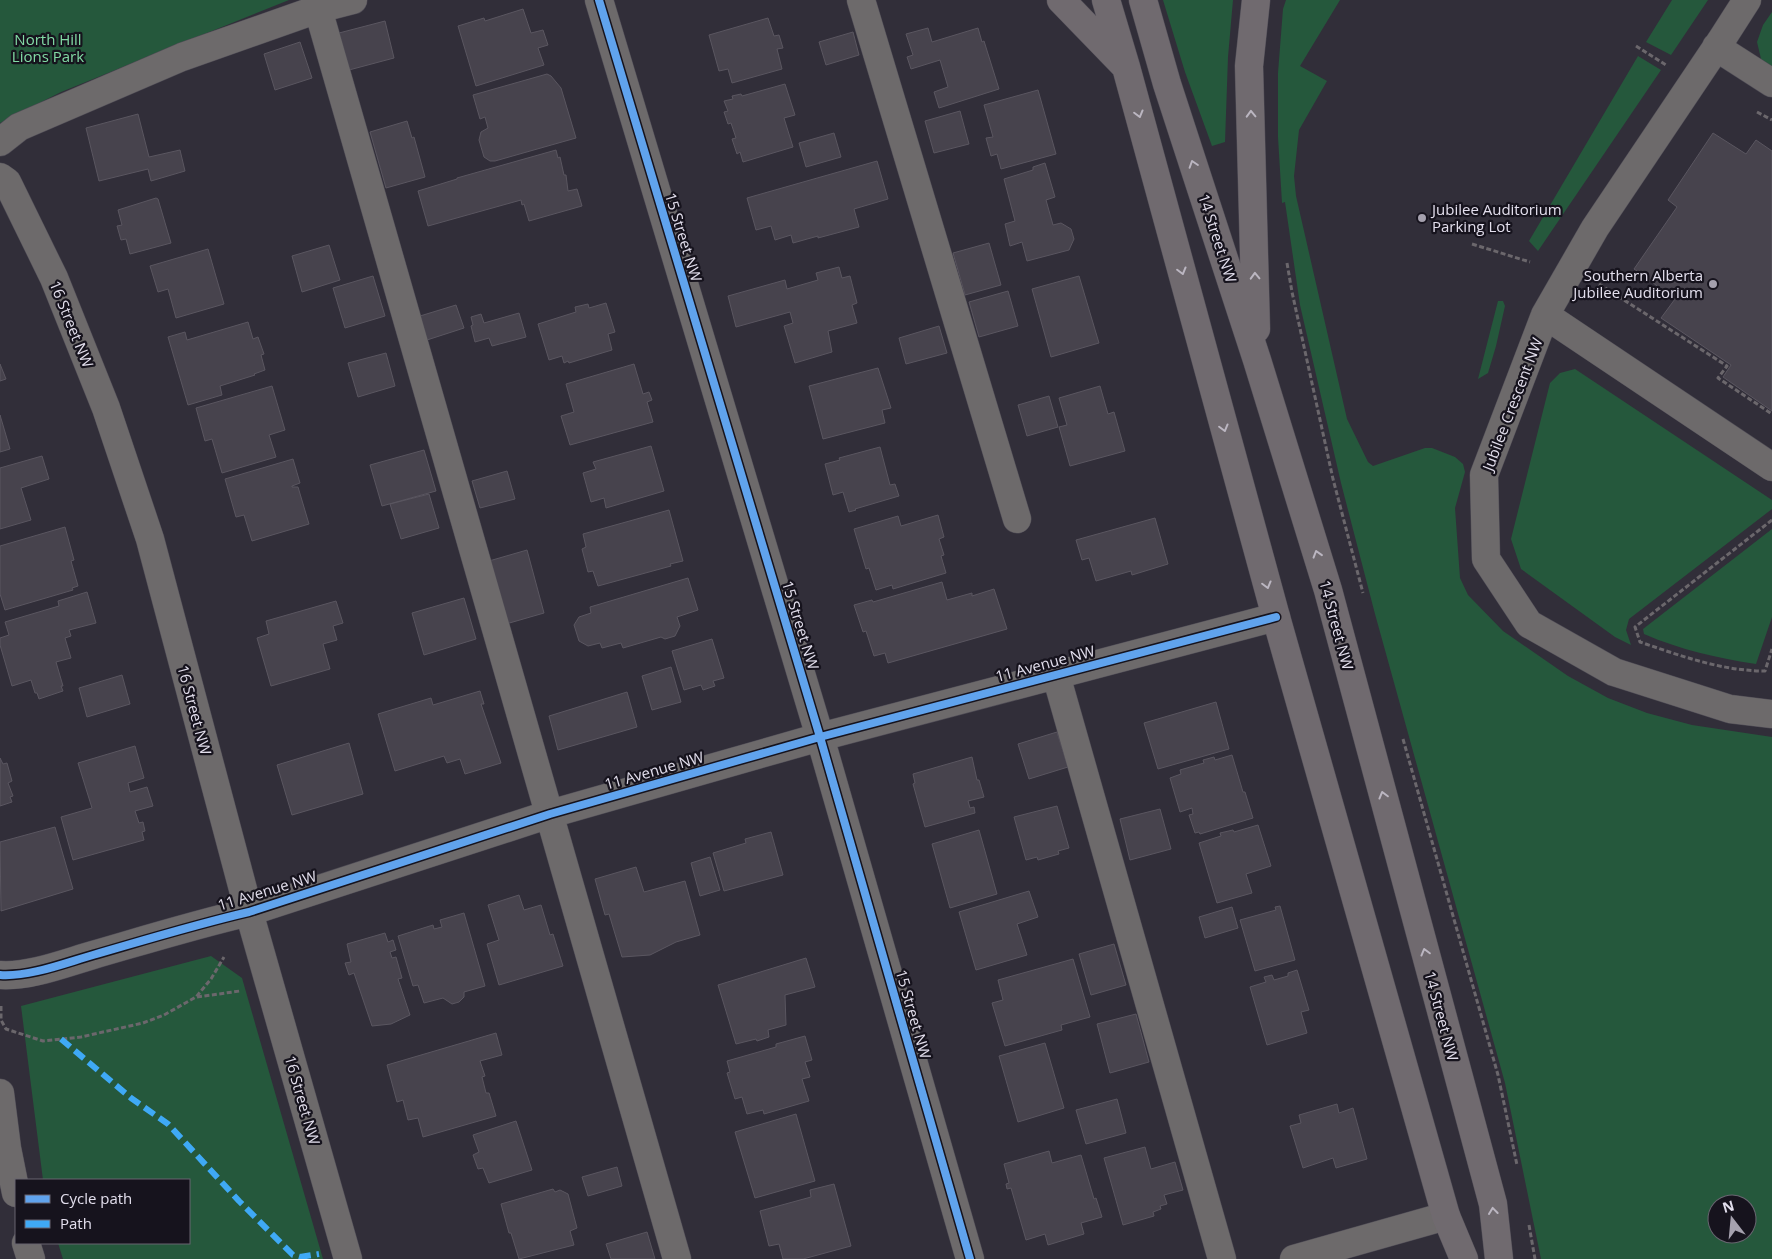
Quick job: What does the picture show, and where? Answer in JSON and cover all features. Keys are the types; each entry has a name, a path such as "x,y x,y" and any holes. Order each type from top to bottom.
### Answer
{"main road":[{"path":"1061,0 1126,67"},
{"path":"1106,0 1276,617 1446,1216 1464,1259"},
{"name":"14 Street NW","path":"1143,0 1167,84 1257,360 1333,609 1493,1204 1499,1259"},
{"path":"1256,0 1249,66 1257,360"}],"street":[{"path":"0,142 19,127 182,57 318,8 353,0"},
{"name":"15 Street NW","path":"599,0 820,737 970,1259"},
{"path":"861,0 1016,518"},
{"name":"Jubilee Crescent NW","path":"1746,0 1595,228 1545,315 1484,475 1486,558 1529,624 1614,672 1730,709 1772,714"},
{"path":"318,8 677,1259"},
{"path":"1716,48 1772,82"},
{"name":"16 Street NW","path":"0,177 7,182 54,278 106,408 150,539 249,912 348,1259"},
{"path":"1545,315 1772,467"},
{"name":"11 Avenue NW","path":"0,975 8,976 45,969 205,922 249,912 550,814 820,737 1276,617"},
{"path":"1056,674 1222,1259"},
{"path":"0,1093 7,1148 15,1188"},
{"path":"1294,1259 1446,1216"},
{"path":"26,1244 31,1259"}],"path":[{"path":"1636,46 1666,65"},
{"path":"1472,244 1530,262"},
{"path":"1287,263 1333,479 1365,599"},
{"path":"1597,283 1727,366 1718,378 1772,414"},
{"path":"1772,520 1636,627 1640,642 1694,661 1749,671 1765,671 1772,649"},
{"path":"1400,731 1498,1076 1519,1174"},
{"path":"196,998 211,979 224,957"},
{"path":"1,1005 2,1020 6,1029 43,1041 81,1037 143,1023 164,1015 196,998 244,990"},
{"path":"1528,1221 1535,1259"}],"green space":[{"name":"North Hill Lions Park","path":"0,0 289,0 61,92 0,123"},
{"path":"1163,0 1233,0 1228,57 1225,142 1212,146 1185,72"},
{"path":"1286,0 1340,0 1300,66 1327,81 1299,130 1294,176 1296,196 1347,419 1368,462 1373,466 1425,448 1432,448 1455,457 1463,464 1465,472 1455,508 1460,578 1468,595 1503,631 1568,676 1608,698 1647,713 1692,725 1772,737 1772,1259 1541,1259 1505,1083 1375,614 1341,483 1300,305 1285,202 1282,203 1278,137 1278,73 1283,9"},
{"path":"1672,0 1708,0 1671,55 1646,42"},
{"path":"1772,12 1772,70 1762,63 1757,42 1763,25"},
{"path":"1638,56 1661,70 1538,251 1529,241"},
{"path":"1498,301 1503,301 1505,306 1496,346 1488,373 1478,379"},
{"path":"1575,369 1772,500 1772,509 1629,619 1626,630 1631,645 1615,637 1521,569 1511,539 1550,383 1560,373"},
{"path":"1772,529 1772,617 1756,664 1699,653 1644,634 1643,629"},
{"path":"211,956 242,978 323,1259 63,1259 58,1244 190,1244 190,1179 43,1179 21,1006"}],"building":[{"path":"523,9 531,33 543,30 548,45 538,48 544,65 476,86 458,26 484,18 485,21"},
{"path":"768,18 774,36 779,35 783,48 777,49 782,69 732,83 728,69 719,71 709,35"},
{"path":"385,21 394,58 349,70 339,33"},
{"path":"928,28 932,42 978,28 999,89 939,108 934,92 948,87 940,60 911,69 907,57 913,55 906,34"},
{"path":"853,32 859,55 826,65 819,42"},
{"path":"300,42 312,78 275,90 264,54"},
{"path":"547,74 561,88 576,138 495,161 490,161 484,157 479,140 481,132 488,128 485,117 480,119 473,95"},
{"path":"785,84 795,115 784,118 793,147 743,162 740,152 737,154 732,139 736,138 731,123 728,124 724,112 728,111 724,101 733,99 732,96 741,94 742,96"},
{"path":"1038,90 1056,154 1001,169 997,154 991,156 986,138 993,137 984,105"},
{"path":"960,111 969,144 934,153 925,121"},
{"path":"138,114 149,157 180,150 185,171 151,181 148,169 99,181 86,128"},
{"path":"407,121 412,138 414,137 425,177 386,188 370,132"},
{"path":"834,133 841,157 806,167 799,143"},
{"name":"Southern Alberta Jubilee Auditorium","path":"1713,133 1746,154 1756,140 1772,151 1772,411 1723,377 1731,365 1661,318 1675,299 1634,269 1677,207 1668,200"},
{"path":"556,150 558,158 560,157 564,175 566,175 568,191 577,189 582,206 529,221 521,200 428,226 418,191"},
{"path":"877,161 888,199 854,209 859,227 793,243 791,235 775,240 771,226 756,230 747,198"},
{"path":"1045,163 1055,197 1046,200 1053,225 1061,223 1071,229 1074,239 1069,250 1027,261 1022,242 1010,246 1005,224 1015,221 1004,179 1033,170 1033,167"},
{"path":"158,199 171,243 130,254 126,239 121,240 117,226 122,225 118,210"},
{"path":"989,243 1001,285 965,295 953,253"},
{"path":"329,245 340,280 302,292 292,256"},
{"path":"208,249 224,304 176,318 168,289 158,292 150,266"},
{"path":"839,267 842,278 850,276 857,303 852,305 857,323 828,331 832,352 795,363 784,326 793,323 790,312 736,327 728,296 785,280 787,289 818,280 816,273"},
{"path":"373,276 385,316 345,328 333,288"},
{"path":"1079,276 1099,343 1051,357 1032,289"},
{"path":"1008,291 1018,326 979,337 969,302"},
{"path":"606,303 615,332 608,334 612,350 569,363 568,361 564,363 562,356 549,360 538,324 576,312 575,307 588,304 589,308"},
{"path":"456,305 464,328 427,340 420,316"},
{"path":"519,313 526,337 492,346 489,338 475,342 471,317 481,314 484,323"},
{"path":"248,322 253,339 258,337 264,354 261,355 265,370 220,386 222,395 188,405 168,337 185,332 187,340"},
{"path":"939,326 947,353 906,364 899,338"},
{"path":"386,353 395,386 358,397 348,363"},
{"path":"0,364 6,379 0,381"},
{"path":"634,364 643,394 649,392 652,400 647,402 653,422 570,445 561,416 574,412 566,384"},
{"path":"878,368 891,408 882,410 885,423 823,439 809,386"},
{"path":"272,386 285,430 269,435 276,457 222,473 212,439 205,441 196,408"},
{"path":"1100,386 1108,414 1114,412 1125,451 1070,466 1059,427 1067,425 1059,398"},
{"path":"1049,396 1058,427 1027,436 1018,405"},
{"path":"0,415 10,449 0,452"},
{"path":"651,446 664,491 606,508 604,498 591,502 583,473 596,469 593,462"},
{"path":"880,447 890,485 895,484 899,496 849,512 843,492 833,495 825,464 840,460 839,458"},
{"path":"424,450 436,491 382,506 370,465"},
{"path":"42,456 49,479 21,488 31,520 0,529 0,468"},
{"path":"293,459 300,483 292,487 298,487 309,524 252,541 244,515 236,517 225,479"},
{"path":"507,471 515,499 480,508 472,481"},
{"path":"429,494 439,528 401,539 390,504"},
{"path":"669,510 683,561 598,586 593,571 588,572 582,549 586,547 583,534"},
{"path":"938,515 944,537 939,539 944,555 941,556 946,573 893,589 892,585 876,590 869,568 866,569 854,529 898,516 901,526"},
{"path":"1155,518 1168,564 1132,575 1131,571 1096,581 1089,558 1082,560 1076,540"},
{"path":"65,527 74,560 71,561 78,586 72,588 73,590 5,610 0,594 0,546"},
{"path":"527,550 544,613 506,624 489,561"},
{"path":"688,578 698,610 677,617 680,626 675,636 665,639 661,637 623,648 621,643 602,648 600,643 588,646 579,641 574,625 579,617 591,613 590,607"},
{"path":"942,582 947,600 972,593 972,596 994,589 1007,629 888,663 885,653 874,656 866,631 863,632 854,605 872,600 873,602"},
{"path":"87,592 96,623 69,630 71,636 65,638 71,658 56,662 63,691 39,699 31,680 12,686 0,645 0,638 9,635 5,622 59,606 58,601"},
{"path":"464,598 476,639 424,655 412,613"},
{"path":"336,601 343,623 333,626 337,640 323,644 330,669 271,686 257,638 269,634 266,621"},
{"path":"712,639 724,678 713,681 715,686 703,690 701,685 684,690 672,651"},
{"path":"671,667 681,702 652,710 642,676"},
{"path":"122,675 130,704 87,717 79,688"},
{"path":"480,691 484,704 481,704 501,763 465,774 460,759 447,763 444,756 395,771 378,714 431,698 433,705"},
{"path":"627,692 637,727 558,750 549,716"},
{"path":"1216,702 1229,749 1158,769 1144,723"},
{"path":"1057,732 1068,767 1029,779 1018,744"},
{"path":"349,743 363,794 292,815 277,765"},
{"path":"135,746 144,778 128,783 130,792 147,787 153,806 135,811 139,823 143,822 145,831 142,832 144,840 73,860 61,817 92,808 78,763"},
{"path":"1232,755 1253,818 1200,834 1199,832 1195,833 1189,815 1193,814 1192,808 1180,812 1170,778 1181,774 1180,770 1204,763 1203,760 1214,757 1215,760"},
{"path":"972,757 977,780 979,780 984,797 968,801 970,808 974,807 975,813 925,827 913,784 915,783 913,774"},
{"path":"0,758 3,764 7,763 12,781 8,783 13,796 10,797 12,802 0,806"},
{"path":"1057,806 1069,848 1058,851 1059,854 1038,860 1037,857 1026,860 1014,817"},
{"path":"1160,809 1171,849 1130,860 1120,819"},
{"path":"1258,825 1271,866 1246,874 1252,893 1217,903 1199,843 1221,836 1220,833 1233,830 1234,832"},
{"path":"55,827 73,889 1,911 0,842"},
{"path":"979,830 997,894 950,908 932,844"},
{"path":"771,832 783,875 724,891 713,853 746,843 745,839"},
{"path":"710,857 720,890 700,896 691,863"},
{"path":"636,867 644,892 685,881 700,935 676,942 650,955 622,957 609,914 605,915 595,879"},
{"path":"1029,891 1038,917 1017,924 1027,955 976,970 959,912"},
{"path":"519,895 524,910 541,905 550,935 553,934 563,966 499,985 487,944 499,940 488,905"},
{"path":"1280,906 1295,960 1255,971 1240,920 1276,910 1275,907"},
{"path":"1232,907 1238,928 1205,938 1199,917"},
{"path":"464,913 485,986 464,992 464,997 459,1002 452,1004 443,998 424,1003 418,985 413,986 398,936 433,925 434,929 442,927 440,920"},
{"path":"385,933 388,942 393,940 396,950 390,952 392,958 396,957 402,978 398,979 410,1015 391,1024 372,1026 354,973 349,975 345,963 351,962 347,944"},
{"path":"1114,944 1126,985 1091,995 1079,954"},
{"path":"806,958 815,987 785,995 786,1025 768,1030 769,1037 736,1044 718,985"},
{"path":"1073,959 1090,1017 1061,1025 1062,1030 1005,1046 992,1003 1003,1000 998,980"},
{"path":"1297,970 1309,1010 1301,1012 1307,1033 1267,1045 1250,987 1266,982 1264,977 1272,975 1274,980 1288,976 1288,973"},
{"path":"1136,1014 1149,1062 1110,1073 1097,1024"},
{"path":"496,1033 502,1055 480,1061 485,1076 482,1077 486,1093 489,1093 496,1116 423,1137 418,1118 408,1120 403,1100 397,1102 387,1065"},
{"path":"805,1036 812,1060 805,1062 810,1077 802,1079 809,1101 764,1114 763,1110 747,1114 742,1097 735,1099 727,1073 730,1072 727,1061 776,1047 776,1044"},
{"path":"1045,1043 1064,1108 1018,1122 999,1056"},
{"path":"1117,1099 1126,1133 1086,1144 1076,1110"},
{"path":"1337,1104 1339,1113 1353,1108 1367,1159 1336,1168 1333,1158 1303,1168 1290,1126 1301,1123 1299,1115"},
{"path":"796,1114 815,1181 755,1198 735,1132"},
{"path":"516,1121 532,1170 489,1183 483,1168 478,1169 473,1155 479,1152 473,1135"},
{"path":"1145,1147 1151,1169 1175,1162 1183,1190 1164,1195 1167,1204 1160,1206 1161,1209 1153,1212 1154,1216 1123,1225 1104,1158"},
{"path":"1049,1151 1052,1163 1081,1155 1094,1199 1096,1198 1102,1217 1081,1223 1084,1234 1048,1245 1045,1234 1026,1240 1011,1188 1007,1189 1006,1184 1009,1183 1004,1164"},
{"path":"617,1167 622,1186 588,1196 582,1177"},
{"path":"834,1184 851,1246 803,1259 783,1259 779,1244 769,1246 760,1211 811,1197 810,1190"},
{"path":"553,1189 555,1192 560,1190 568,1194 577,1228 570,1231 574,1245 519,1259 501,1204"},
{"path":"647,1232 655,1259 611,1259 606,1244"}],"marked path":[{"path":"61,1039 131,1098 168,1124 239,1201 293,1255 300,1257 319,1254"}],"cycle path":[{"path":"599,0 820,737 970,1259"},
{"path":"0,975 23,974 47,969 171,932 249,912 550,814 820,737 1276,617"}],"place":[{"name":"Jubilee Auditorium Parking Lot","path":"1422,218"},
{"name":"Southern Alberta Jubilee Auditorium","path":"1713,284"}]}
